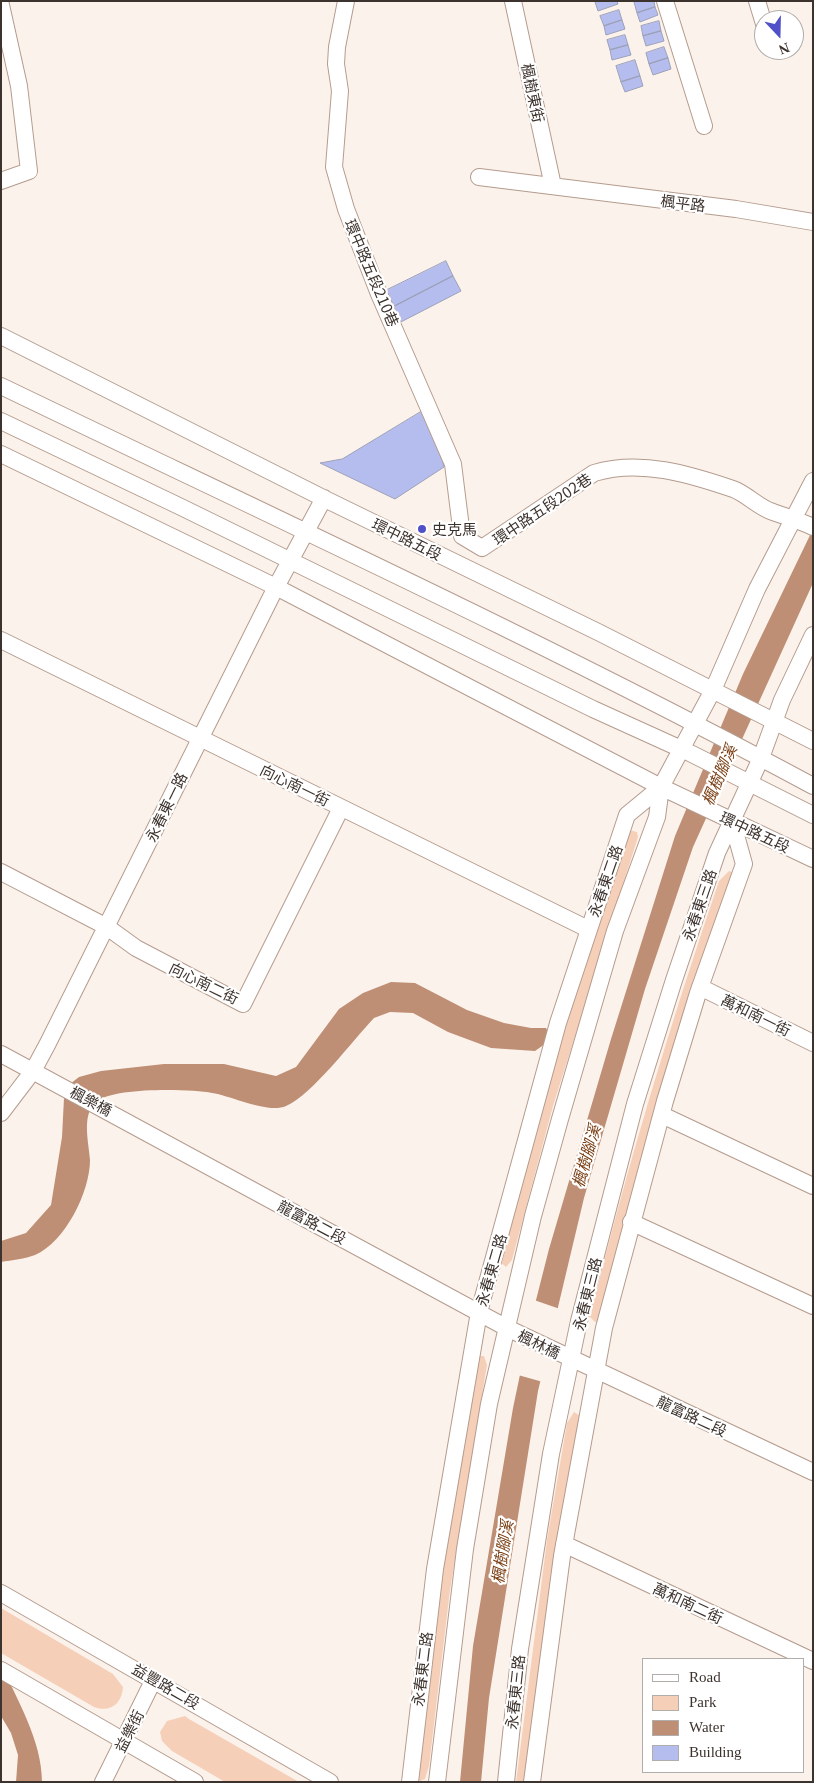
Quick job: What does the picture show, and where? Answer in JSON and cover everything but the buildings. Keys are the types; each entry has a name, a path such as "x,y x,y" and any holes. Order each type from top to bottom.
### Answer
{"street":[{"name":"環中路五段210巷","path":"346,1 337,47 336,64 340,92 334,167 346,209 379,294 453,464 462,536"},
{"name":"楓樹東街","path":"513,1 553,186"},
{"path":"665,1 704,126"},
{"path":"1,5 19,86 29,171 1,181"},
{"name":"楓平路","path":"479,177 813,222"},
{"name":"環中路五段","path":"1,336 813,741"},
{"path":"1,386 305,531 698,724 813,786"},
{"path":"1,422 593,710 685,751 813,816"},
{"name":"環中路五段","path":"1,454 276,587 665,789 813,859"},
{"name":"環中路五段202巷","path":"462,536 482,548 594,473 611,468 631,466 651,468 734,490 772,512 795,519"},
{"name":"永春東二路","path":"437,1782 465,1549 490,1404 533,1216 560,1119 615,931 657,817 665,789 698,724 717,692 757,589 795,519 813,481"},
{"name":"永春東一路","path":"1,1113 33,1071 107,927 289,561 324,498"},
{"path":"795,519 813,527"},
{"name":"永春東三路","path":"506,1782 520,1649 550,1454 579,1321 635,1104 729,819 813,635"},
{"name":"向心南一街","path":"1,640 588,929"},
{"name":"永春東二路","path":"410,1782 435,1570 479,1312 558,1023 627,816 665,789"},
{"name":"向心南二街","path":"1,872 107,927 136,948 243,1004 341,808"},
{"name":"永春東三路","path":"532,1782 564,1544 604,1328 631,1222 700,987 744,864 729,819"},
{"name":"萬和南一街","path":"700,987 813,1043"},
{"path":"1,1054 33,1071"},
{"name":"楓樂橋","path":"33,1071 118,1116"},
{"path":"662,1114 813,1186"},
{"name":"龍富路二段","path":"118,1116 507,1328"},
{"path":"631,1222 813,1306"},
{"name":"楓林橋","path":"507,1328 572,1360"},
{"name":"龍富路二段","path":"572,1360 813,1472"},
{"name":"萬和南二街","path":"564,1544 813,1661"},
{"name":"益豐路二段","path":"1,1593 154,1679 330,1782"},
{"path":"1,1670 195,1782"},
{"name":"益樂街","path":"102,1782 154,1679"}],"green space":[{"path":"629,830 637,832 638,837 553,1106 512,1260 506,1267 499,1261 554,1048"},
{"path":"729,871 732,872 733,876 600,1322 595,1322 590,1317 618,1207 650,1098 683,989 719,881"},
{"path":"478,1356 484,1356 487,1365 450,1590 429,1766 425,1779 420,1781 416,1778 426,1663"},
{"path":"574,1412 582,1417 528,1782 516,1782 547,1540 567,1423"},
{"path":"1,1608 113,1674 123,1687 118,1702 110,1708 100,1709 94,1707 1,1653"},
{"path":"185,1716 299,1782 225,1782 172,1751 162,1741 160,1732 167,1721"}],"water":[{"name":"楓樹腳溪","path":"813,529 813,583 693,847 645,989 584,1198 538,1391 489,1698 481,1782 460,1782 473,1646 513,1408 534,1308 549,1249 611,1039 675,836 743,674"},
{"path":"391,982 415,983 467,1010 504,1023 531,1028 546,1028 552,1039 535,1051 491,1048 448,1032 413,1013 390,1012 374,1018 308,1091 286,1106 270,1108 212,1093 187,1091 152,1090 105,1097 96,1102 89,1114 87,1130 90,1160 89,1173 81,1201 66,1228 46,1248 35,1255 1,1262 1,1241 26,1233 51,1205 62,1137 64,1098 70,1084 79,1077 101,1071 164,1064 224,1064 276,1076 296,1067 339,1009 363,993"},
{"path":"1,1663 28,1721 38,1751 42,1782 16,1782 18,1755 11,1733 1,1716"}],"pier":[{"path":"534,1300 560,1309 543,1382 518,1375"}],"place":[{"name":"史克馬","path":"422,529"}]}
